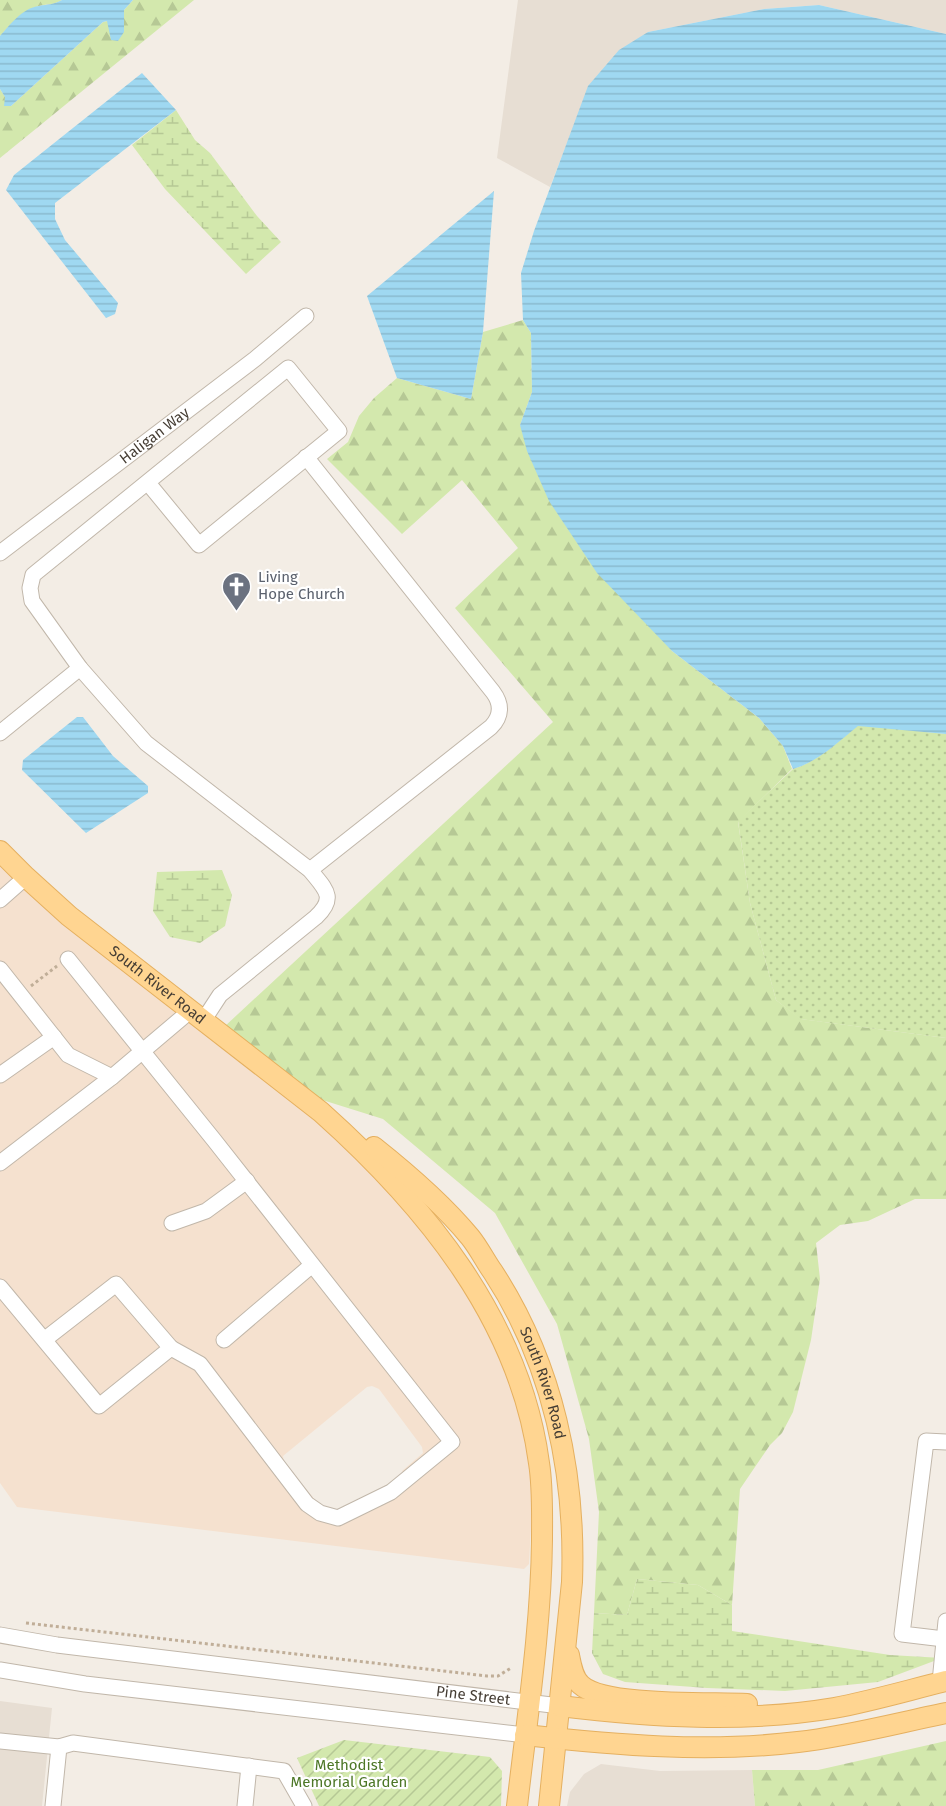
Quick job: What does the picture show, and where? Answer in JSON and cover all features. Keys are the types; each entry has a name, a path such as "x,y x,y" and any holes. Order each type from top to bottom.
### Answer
{"main road":[{"name":"South River Road","path":"0,850 69,916 321,1112 369,1144 420,1184 471,1238 519,1316 546,1383 563,1445 568,1475 573,1550 567,1636 549,1806"},
{"name":"South River Road","path":"321,1112 358,1145 404,1194 449,1249 490,1316 520,1383 539,1464 542,1578 517,1806"},
{"path":"567,1636 570,1664 574,1676 594,1693 611,1697 755,1704 864,1701"},
{"name":"Pine Street","path":"560,1706 661,1716 753,1716 825,1709 943,1682"},
{"path":"525,1735 694,1747 755,1746 860,1732 946,1713"}],"street":[{"name":"Haligan Way","path":"0,553 255,359 306,316"},
{"path":"0,1163 112,1077 142,1051 196,1016 316,917 327,904 328,897 324,887 310,870 146,743 80,668 32,602 30,588 33,575 288,368 339,431 199,545 148,483"},
{"path":"306,458 492,692 498,700 500,710 491,727 310,870"},
{"path":"0,733 80,668"},
{"path":"0,900 26,877"},
{"path":"44,1340 116,1284 171,1348 200,1364 307,1504 320,1513 338,1518 391,1492 452,1442 247,1181 142,1051 64,961"},
{"path":"0,969 68,1055 112,1077"},
{"path":"0,1075 54,1037"},
{"path":"172,1223 206,1211 247,1181"},
{"path":"224,1340 312,1265"},
{"path":"0,1287 99,1406 171,1348"},
{"path":"944,1639 902,1634 926,1440 946,1442"},
{"path":"943,1682 946,1621"},
{"name":"Pine Street","path":"0,1635 57,1645 560,1706"},
{"path":"0,1670 85,1684 525,1735"},
{"path":"0,1741 59,1747 73,1743 284,1771 304,1806"},
{"path":"53,1806 59,1747"},
{"path":"245,1806 249,1766"}],"path":[{"path":"21,995 64,961"},
{"path":"17,1622 487,1676 498,1676 511,1668"}],"shaded area":[{"path":"518,0 946,0 946,34 819,5 764,9 648,32 567,143 550,187 497,158"},
{"path":"0,862 315,1118 398,1199 442,1253 482,1319 511,1385 522,1424 531,1465 532,1506 529,1564 524,1569 17,1507 0,1483","holes":["372,1386 379,1389 422,1447 423,1453 402,1471 405,1477 332,1514 324,1511 284,1462 283,1456 367,1387"]},
{"path":"0,1701 52,1708 42,1806 0,1806"},
{"path":"601,1764 660,1771 752,1770 755,1806 567,1806 570,1792 584,1774"}],"green space":[{"path":"0,0 62,0 28,11 17,18 0,36"},
{"path":"133,0 194,0 0,158 0,89 11,106 103,22 124,17 124,10"},
{"path":"176,110 195,140 210,153 257,216 281,242 246,274 165,189 132,145"},
{"path":"523,320 531,333 532,392 520,425 672,651 759,718 783,746 792,769 738,822 750,903 776,1000 801,1019 946,1038 946,1199 915,1199 868,1221 840,1225 816,1243 820,1279 811,1340 793,1412 782,1433 770,1445 740,1489 732,1605 698,1585 637,1579 627,1615 594,1613 599,1512 589,1439 557,1324 495,1213 383,1119 316,1098 224,1027 553,722 455,608 518,548 462,480 402,534 327,459 348,442 359,416 374,398 397,378 471,399 483,332"},
{"path":"858,725 946,734 946,1038 800,1019 776,1000 750,903 738,821 793,769 819,756"},
{"path":"222,870 232,895 225,926 200,943 170,937 153,911 157,872"},
{"path":"637,1579 698,1585 732,1605 732,1631 890,1655 942,1658 878,1682 785,1691 625,1682 603,1674 592,1653 594,1613 627,1615"},
{"name":"Methodist Memorial Garden","path":"344,1740 490,1757 502,1771 501,1806 319,1806 297,1758"},
{"path":"946,1741 946,1806 755,1806 752,1770 818,1770"}],"water":[{"path":"62,0 133,0 124,10 124,32 118,41 111,40 107,21 103,22 11,106 4,106 5,97 0,89 0,36 27,10"},
{"path":"819,5 946,34 946,734 858,726 819,757 793,769 783,746 759,718 672,651 597,573 549,501 527,451 520,425 532,392 531,333 523,320 521,273 534,231 588,86 619,50 648,32 764,9"},
{"path":"142,73 176,110 55,203 55,219 65,240 118,303 115,314 106,318 6,190 14,175"},
{"path":"494,191 483,332 471,399 397,378 367,296"},
{"path":"77,717 83,717 113,756 148,786 148,793 86,833 22,770 23,760"}],"place":[{"name":"Living Hope Church","path":"237,612"}]}
